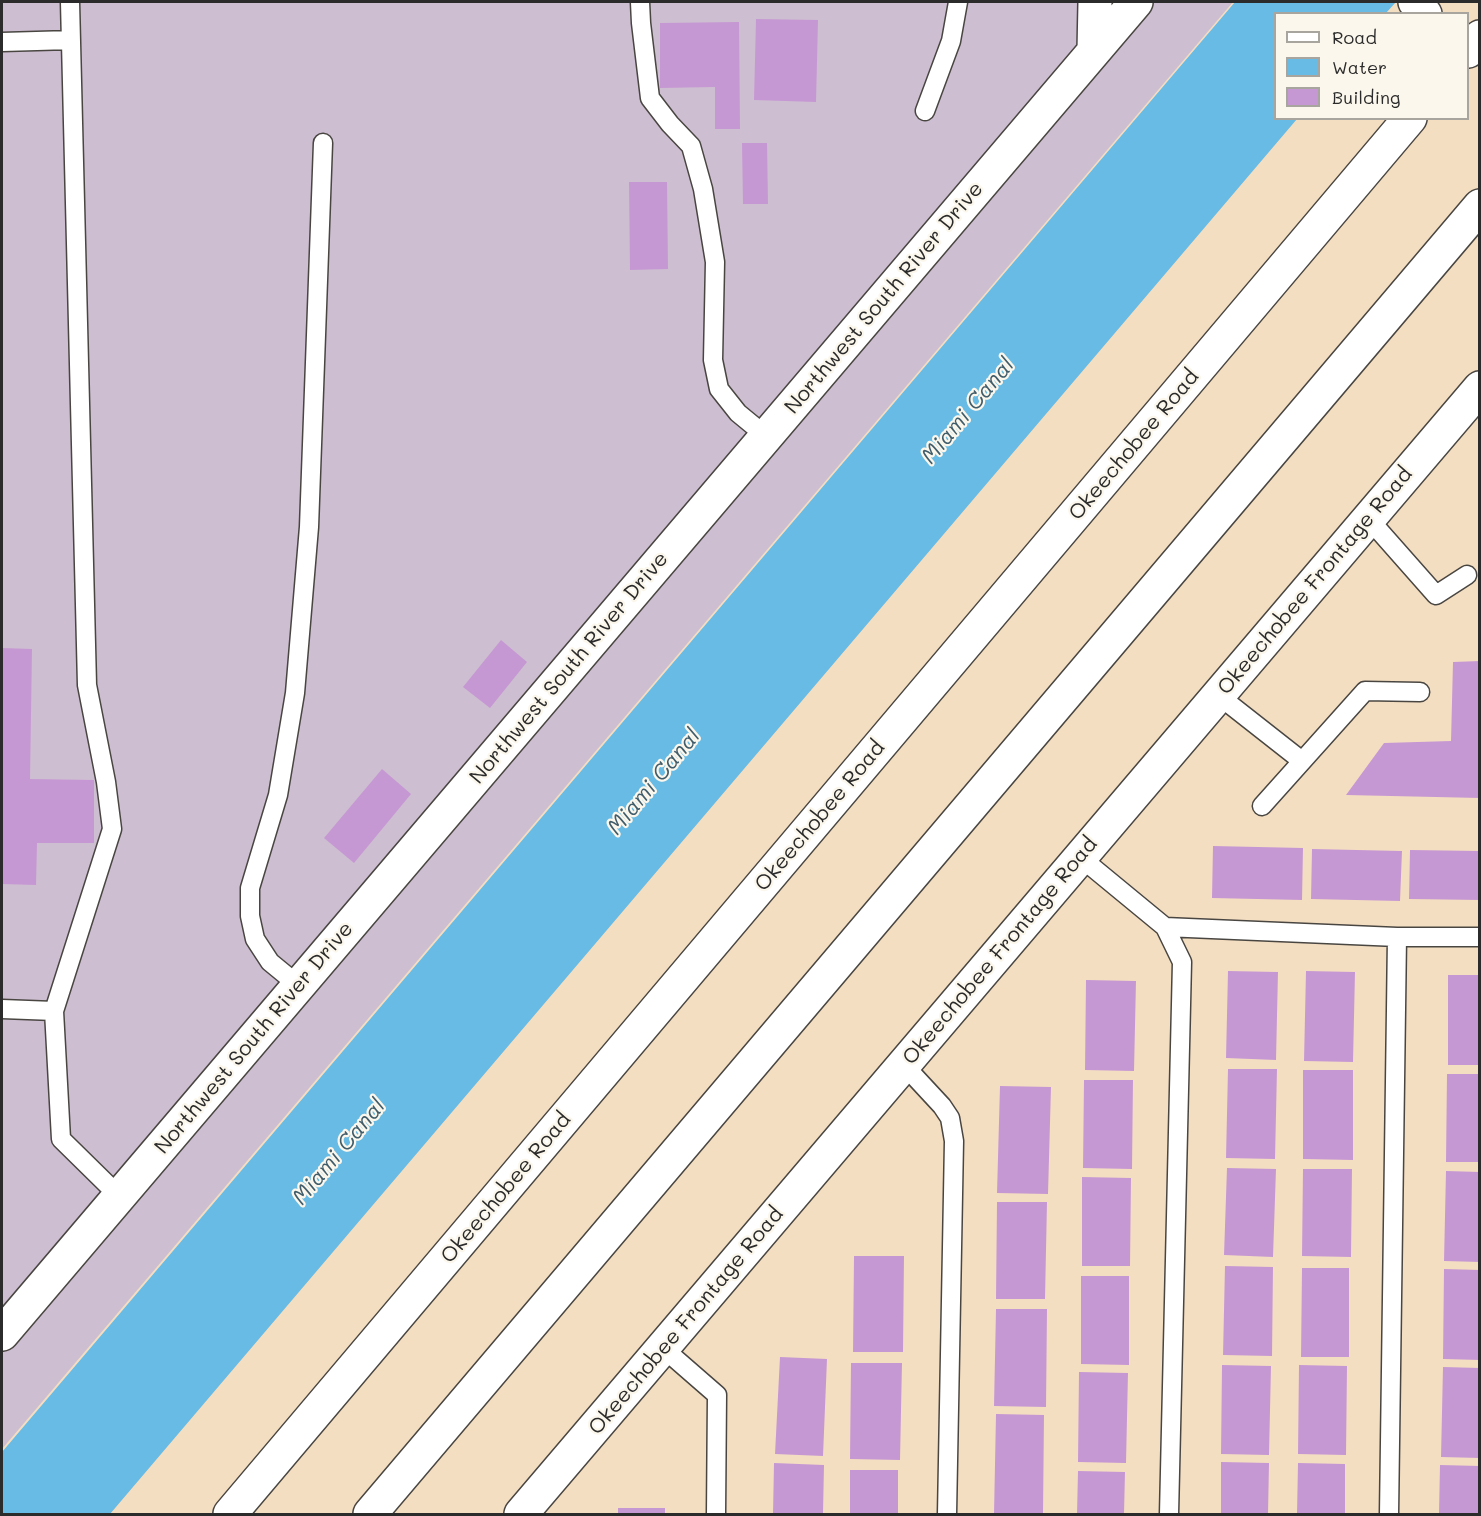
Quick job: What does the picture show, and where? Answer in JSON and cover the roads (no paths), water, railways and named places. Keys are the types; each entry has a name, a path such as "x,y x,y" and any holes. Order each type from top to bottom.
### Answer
{"main road":[{"path":"1094,51 1095,2"},
{"name":"Northwest South River Drive","path":"2,1334 1136,2"},
{"path":"1469,49 1479,37"},
{"name":"Okeechobee Road","path":"230,1515 1408,120"},
{"path":"370,1515 1479,206"},
{"name":"Okeechobee Frontage Road","path":"521,1515 1479,388"}],"lane":[{"path":"70,2 87,685 106,782 112,829 54,1011 61,1139 119,1196"},
{"path":"640,2 650,98 691,146 703,189 715,262 713,360 719,389 738,413 766,436"},
{"path":"925,111 951,41 957,2"},
{"path":"2,42 70,40"},
{"path":"298,986 270,962 255,939 250,916 250,888 278,795 296,693 309,526 323,143"},
{"path":"1368,518 1436,595 1467,575"},
{"path":"1262,806 1365,691 1420,692"},
{"path":"1218,695 1302,761"},
{"path":"1080,857 1165,927 1182,962 1169,1515"},
{"path":"1165,927 1397,937 1479,937"},
{"path":"1389,1515 1397,937"},
{"path":"2,1009 54,1011"},
{"path":"904,1065 942,1106 950,1118 954,1141 947,1515"},
{"path":"663,1348 717,1395 716,1515"}],"water":[{"name":"Miami Canal","path":"1235,2 1396,2 1387,12 1274,12 1274,120 1296,120 110,1514 2,1514 2,1452"}]}
